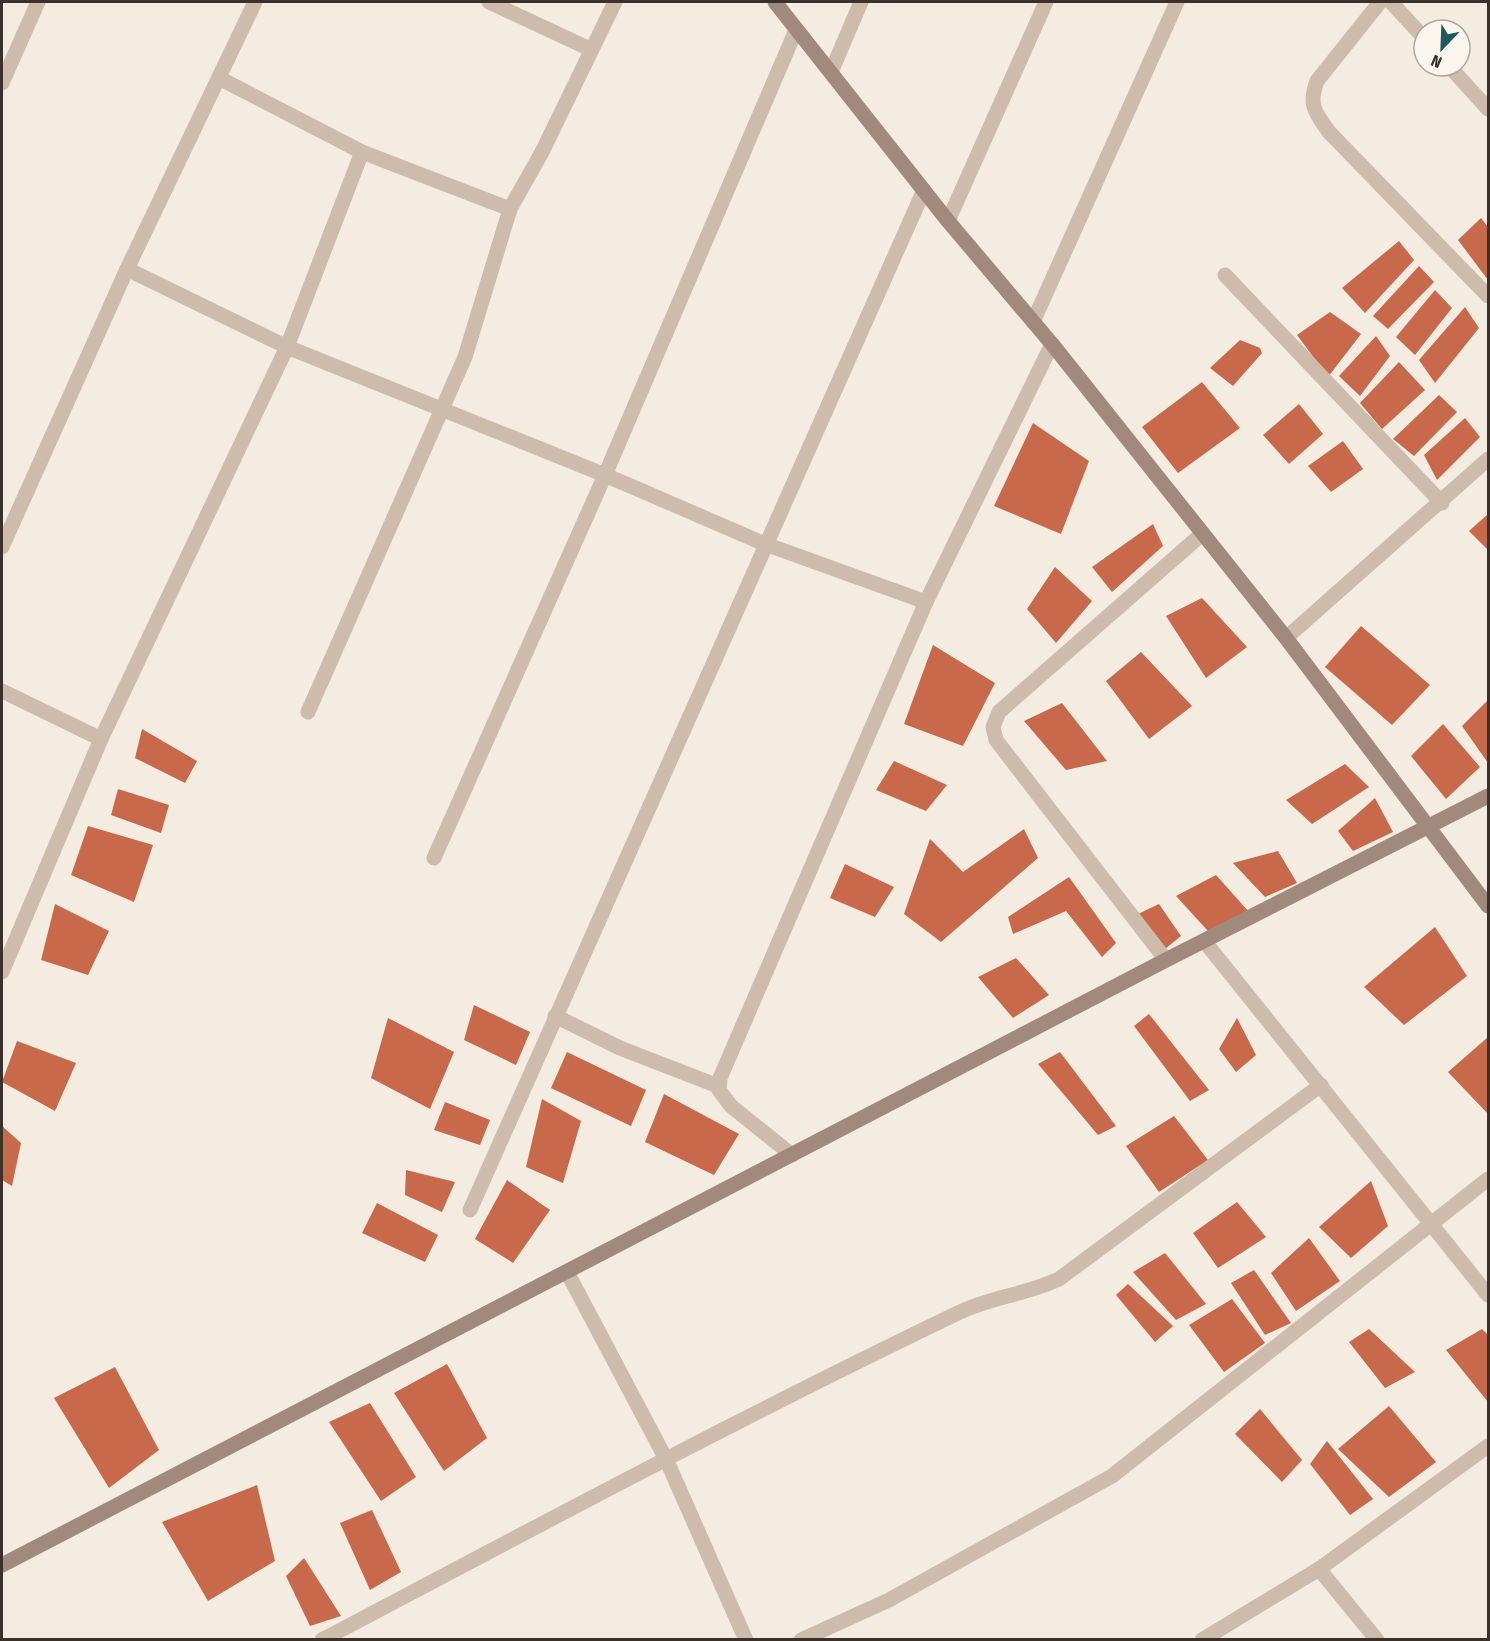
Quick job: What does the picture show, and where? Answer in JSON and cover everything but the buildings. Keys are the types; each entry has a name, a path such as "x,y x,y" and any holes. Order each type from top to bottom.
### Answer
{"street":[{"path":"2,83 38,2"},
{"path":"2,547 127,269 255,2"},
{"path":"489,2 590,49"},
{"path":"308,712 443,411 479,317 510,209 542,152 590,49 615,2"},
{"path":"775,2 948,221 1052,344 1286,638 1430,826 1488,906"},
{"path":"831,72 861,2"},
{"path":"948,221 1046,2"},
{"path":"1034,322 1177,2"},
{"path":"1380,2 1317,81 1312,95 1313,105 1329,132 1488,296"},
{"path":"1391,2 1412,25"},
{"path":"434,858 605,476 796,30"},
{"path":"219,78 362,152 510,209"},
{"path":"1462,78 1485,98"},
{"path":"2,972 101,739 287,347 362,152"},
{"path":"470,1210 924,190"},
{"path":"127,269 287,347 605,476 765,544 926,602"},
{"path":"1225,275 1442,503"},
{"path":"718,1086 926,602 1052,344"},
{"path":"1286,638 1442,503 1488,459"},
{"path":"1166,960 996,740 993,727 999,712 1202,534"},
{"path":"2,691 101,739"},
{"path":"2,1564 1166,960 1488,796"},
{"path":"1205,942 1488,1296"},
{"path":"555,1016 620,1048 718,1086 731,1106 792,1155"},
{"path":"322,1640 666,1459 964,1310 1034,1291 1059,1279 1321,1085"},
{"path":"801,1640 927,1580 1113,1476 1433,1225 1488,1179"},
{"path":"567,1272 666,1459 746,1640"},
{"path":"1202,1640 1319,1569 1488,1446"},
{"path":"1319,1569 1377,1640"}]}
